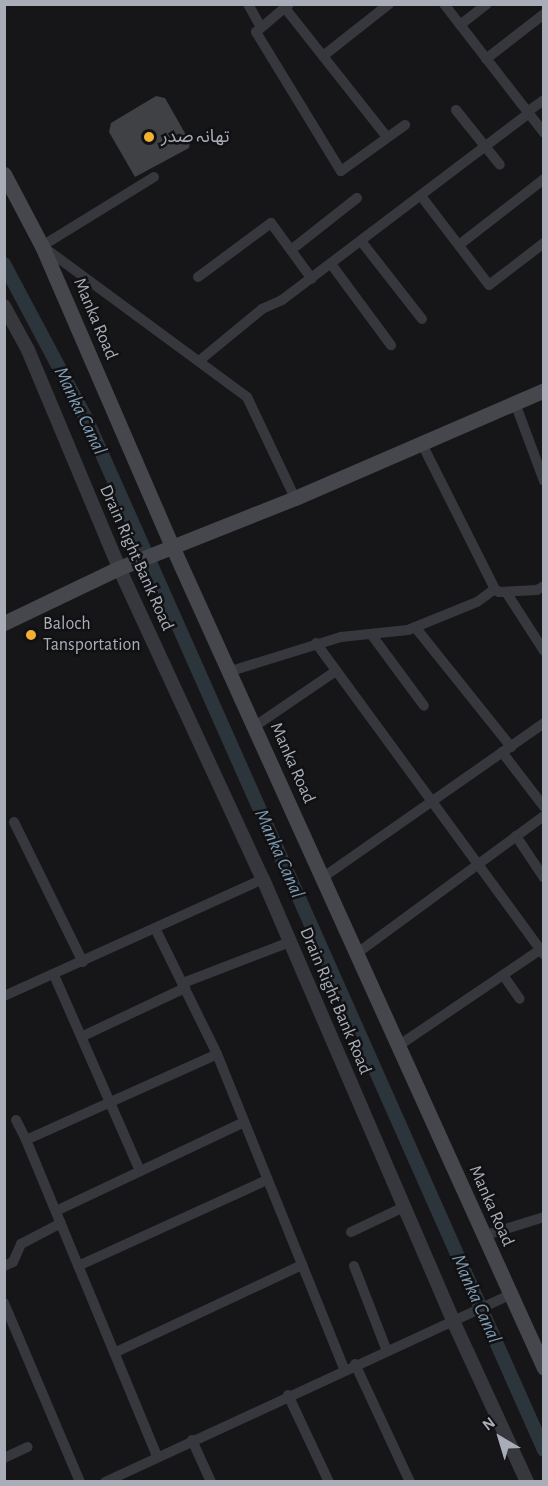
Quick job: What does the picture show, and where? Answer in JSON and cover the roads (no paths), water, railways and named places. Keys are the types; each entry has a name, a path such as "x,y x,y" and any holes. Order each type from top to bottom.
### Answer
{"main road":[{"name":"Manka Road","path":"4,174 42,246 172,546 231,671 543,1368"},
{"path":"4,623 119,568 295,498 543,390"}],"street":[{"path":"248,4 260,26"},
{"path":"322,56 389,4"},
{"path":"444,4 543,133"},
{"path":"460,25 487,4"},
{"path":"386,136 322,56 287,6 260,26 256,32 259,42 341,171 386,136 405,125"},
{"path":"486,59 543,14"},
{"path":"199,361 262,309 282,300 312,279 486,147 543,100"},
{"path":"456,110 500,165"},
{"path":"154,177 42,246 247,397 295,498"},
{"path":"459,245 543,179"},
{"path":"421,196 489,285 543,243"},
{"path":"291,250 357,198"},
{"path":"198,277 270,222 312,279"},
{"path":"361,241 422,319"},
{"path":"331,264 391,345"},
{"name":"Drain Right Bank Road","path":"4,306 28,350 119,568 263,879 454,1323 527,1482"},
{"path":"515,403 543,481"},
{"path":"422,444 501,590 539,633 543,651"},
{"path":"231,671 316,643 415,627 501,590 537,590 543,586"},
{"path":"415,627 506,750 543,807"},
{"path":"371,634 424,706"},
{"path":"316,643 542,952 503,975 398,1046"},
{"path":"255,726 336,671"},
{"path":"322,878 543,723"},
{"path":"356,954 543,816"},
{"path":"14,822 83,962"},
{"path":"516,836 543,878"},
{"path":"4,996 156,930 263,879"},
{"path":"156,930 217,1054 302,1265 350,1366 410,1482"},
{"path":"82,1036 184,986 290,942"},
{"path":"54,975 139,1169"},
{"path":"503,975 520,999"},
{"path":"26,1140 217,1054"},
{"path":"16,1120 157,1456"},
{"path":"56,1211 139,1169 244,1122"},
{"path":"78,1266 267,1179"},
{"path":"351,1232 405,1207"},
{"path":"483,1236 543,1217"},
{"path":"4,1266 13,1262 21,1244 61,1223"},
{"path":"114,1353 302,1265"},
{"path":"354,1266 387,1351"},
{"path":"105,1482 350,1366 454,1323 509,1295"},
{"path":"4,1303 80,1482"},
{"path":"288,1395 329,1482"},
{"path":"192,1440 212,1482"},
{"path":"4,1458 28,1447"}],"waterway":[{"name":"Manka Canal","path":"4,264 86,418 544,1450"}],"place":[{"name":"تھانہ صدر","path":"149,137"},
{"name":"Baloch Tansportation","path":"31,635"}]}
